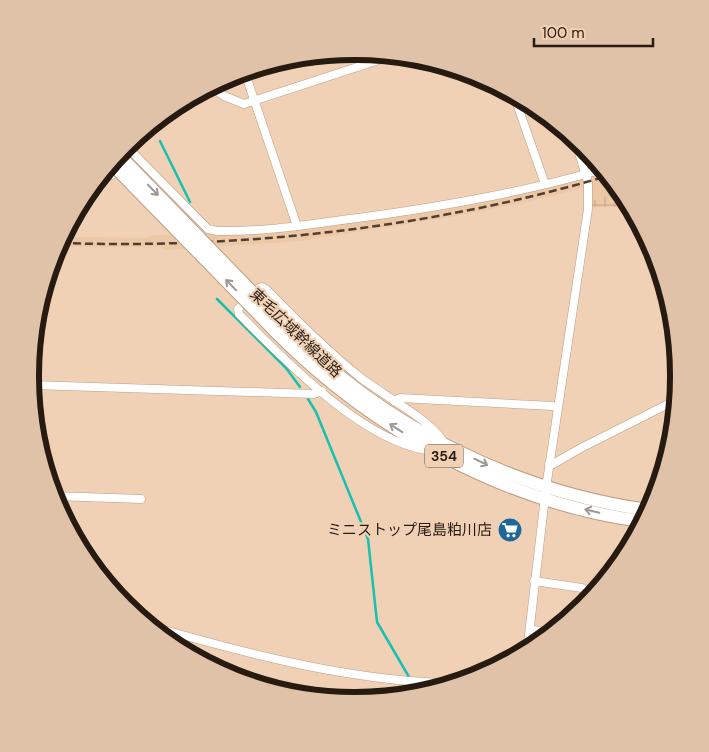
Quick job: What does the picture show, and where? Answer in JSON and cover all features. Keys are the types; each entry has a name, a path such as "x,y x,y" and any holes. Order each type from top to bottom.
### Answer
{"highway":[{"name":"東毛広域幹線道路","path":"130,154 281,329"},
{"name":"東毛広域幹線道路","path":"117,169 281,329 335,386 402,432 490,467 545,493 636,520"},
{"name":"東毛広域幹線道路","path":"545,493 641,509"}],"street":[{"path":"218,92 244,104 255,102 364,60"},
{"path":"247,79 297,226"},
{"path":"517,106 545,184"},
{"path":"130,154 208,229 227,231 297,226 423,209 545,184 595,171"},
{"path":"528,640 549,464 588,209 586,174 579,154"},
{"path":"111,175 129,161 128,156"},
{"path":"262,287 266,289 300,324 339,359 435,431 441,448 404,445 362,422 322,391 239,314 238,309 257,289 262,287"},
{"path":"39,385 314,394 322,391"},
{"path":"394,401 400,398 553,406 557,408"},
{"path":"549,464 553,464 669,403"},
{"path":"63,496 142,499"},
{"path":"534,581 582,588"},
{"path":"530,630 542,631"},
{"path":"167,631 224,647 347,673 401,682 427,683"}],"shaded area":[{"path":"597,175 612,194 592,201 589,178"},
{"path":"582,178 584,188 462,215 301,241 166,250 160,247 66,247 71,237 148,238 154,235 301,229"},
{"path":"612,194 621,207 591,207 592,201"}],"waterway":[{"path":"160,141 190,202"},
{"path":"217,299 286,368 300,387"},
{"path":"308,399 316,412 368,539 377,622 409,677"}],"railway":[{"path":"68,243 198,242 335,231 471,210 538,195 600,178"}],"place":[{"name":"ミニストップ尾島粕川店","path":"510,530"}]}
